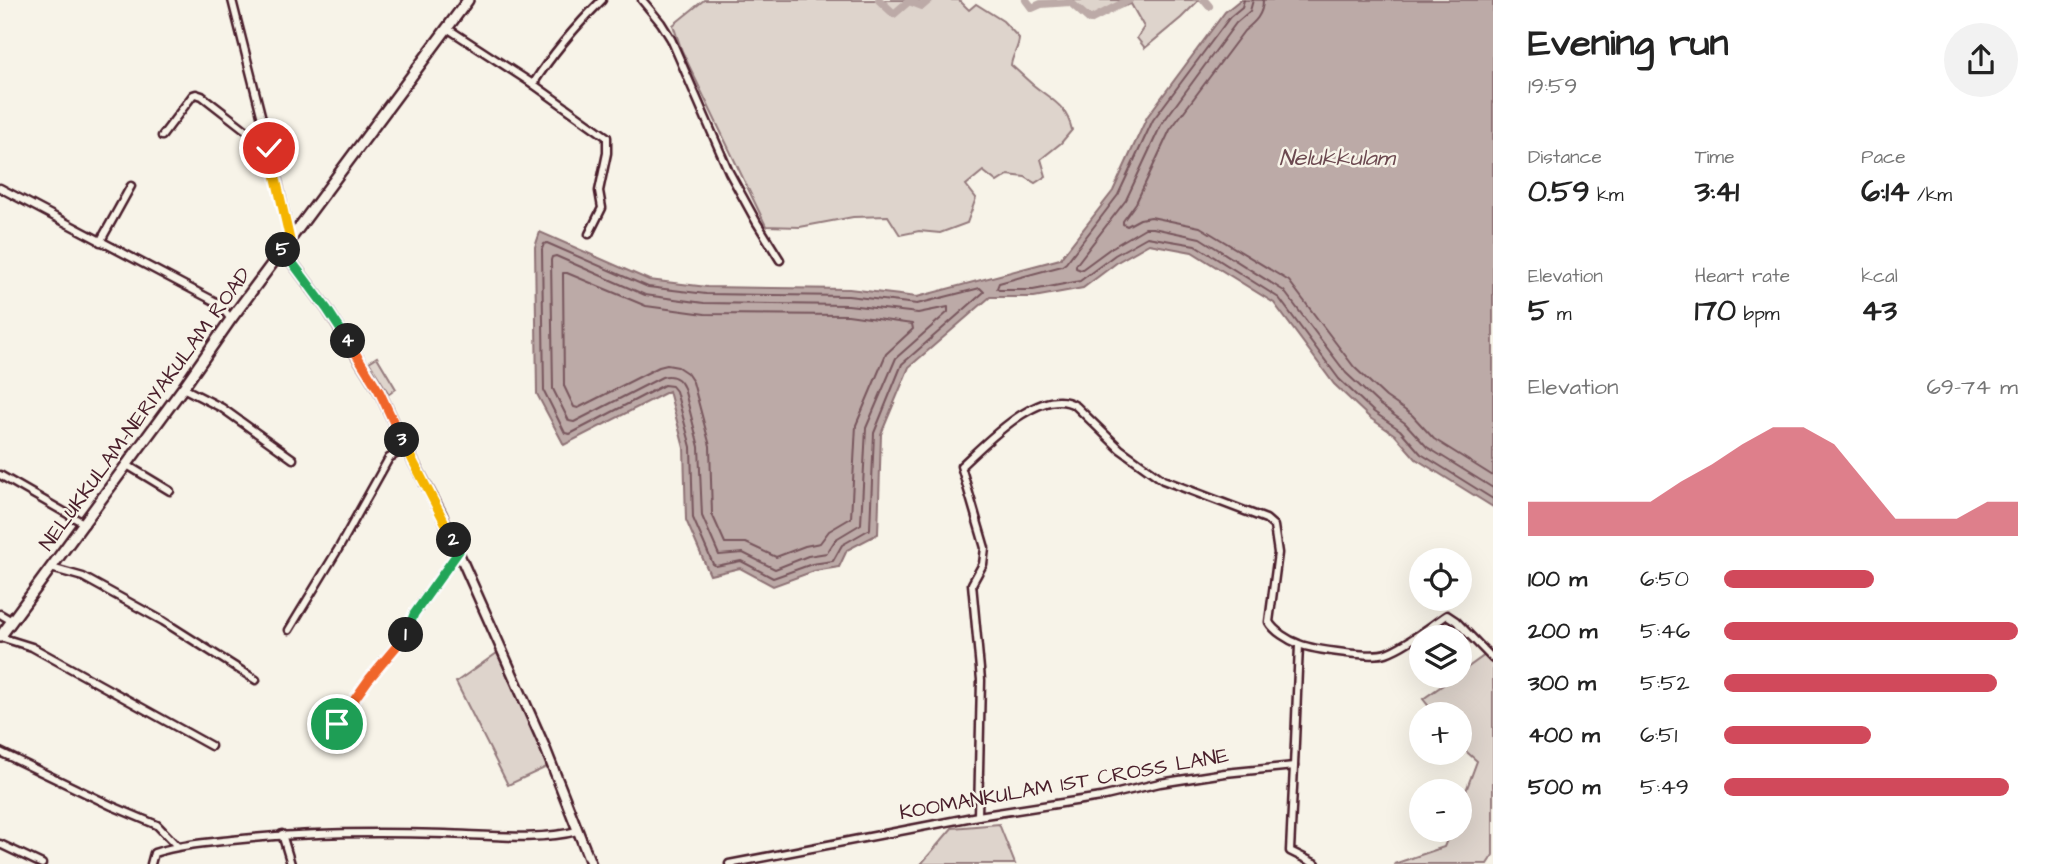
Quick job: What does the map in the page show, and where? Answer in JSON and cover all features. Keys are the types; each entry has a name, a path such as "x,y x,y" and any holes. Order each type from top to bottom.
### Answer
{"main road":[{"name":"NELUKKULAM-NERIYAKULAM ROAD","path":"0,637 85,524 231,318 468,0"}],"street":[{"path":"232,0 290,240"},
{"path":"533,84 553,52 602,0"},
{"path":"642,0 671,39 729,172 780,260"},
{"path":"447,28 533,84 607,137 607,153 599,191 602,208 589,234"},
{"path":"162,136 196,94 269,148"},
{"path":"100,242 131,186"},
{"path":"0,188 218,303 231,318"},
{"path":"283,250 327,309 379,391 459,551 544,746 591,864"},
{"path":"183,388 222,408 293,460"},
{"path":"978,816 981,680 972,584 983,564 985,548 961,466 992,438 1036,405 1052,400 1069,401 1076,406 1120,449 1163,480 1266,519 1274,526 1278,553 1269,622 1273,629 1299,645 1352,654 1383,655 1447,615 1493,659"},
{"path":"289,630 389,458 406,448"},
{"path":"127,465 170,492"},
{"path":"0,475 85,524"},
{"path":"337,724 369,679 408,632 414,614 459,551"},
{"path":"51,568 83,577 163,621 256,680"},
{"path":"0,614 12,621"},
{"path":"0,637 32,647 211,746"},
{"path":"1299,645 1290,851 1316,864"},
{"path":"0,752 157,825 177,846"},
{"name":"KOOMANKULAM 1ST CROSS LANE","path":"729,864 978,816 1101,797 1160,783 1294,766"},
{"path":"151,864 154,853 177,846 282,834 383,832 506,836 564,835 578,831"},
{"path":"282,834 291,864"},
{"path":"0,844 42,864"}],"shaded area":[{"path":"704,0 959,0 969,10 976,4 1003,21 1019,38 1011,65 1062,108 1072,130 1041,159 1046,176 1035,183 1025,177 1008,175 997,182 983,171 966,185 976,198 967,223 940,233 919,231 900,235 888,216 853,217 800,227 766,226 682,51 673,25"},
{"path":"1069,0 1199,0 1145,48 1137,38 1144,27 1131,4 1091,17"},
{"path":"377,357 396,389 389,394 369,362"},
{"path":"497,653 549,766 508,785 456,682"},
{"path":"1485,655 1493,659 1493,855 1487,864 1394,864 1444,847 1446,842 1472,842 1470,779 1477,761 1472,757 1472,702 1425,702 1423,699 1439,688 1472,688 1472,664"},
{"path":"999,824 1015,864 921,864 952,828"}],"water":[{"name":"Nelukkulam","path":"1240,0 1493,0 1493,507 1416,459 1395,435 1370,418 1334,384 1274,303 1192,252 1149,244 1119,261 1083,288 1034,297 990,297 909,367 881,434 878,534 847,550 839,567 814,571 773,586 740,568 710,575 686,520 684,448 669,391 564,445 537,394 535,247 540,232 649,280 707,287 849,289 917,297 1060,259 1113,191 1147,117 1225,12"}],"waterway":[{"path":"879,0 894,14 909,1 922,6 929,0"},
{"path":"1026,0 1032,8 1041,4 1070,2 1090,20 1129,0"},
{"path":"1204,0 1209,6"}],"route":[{"path":"269,148 290,240 283,250 327,309 379,391 459,551 414,614 408,632 369,679 337,724"}]}
